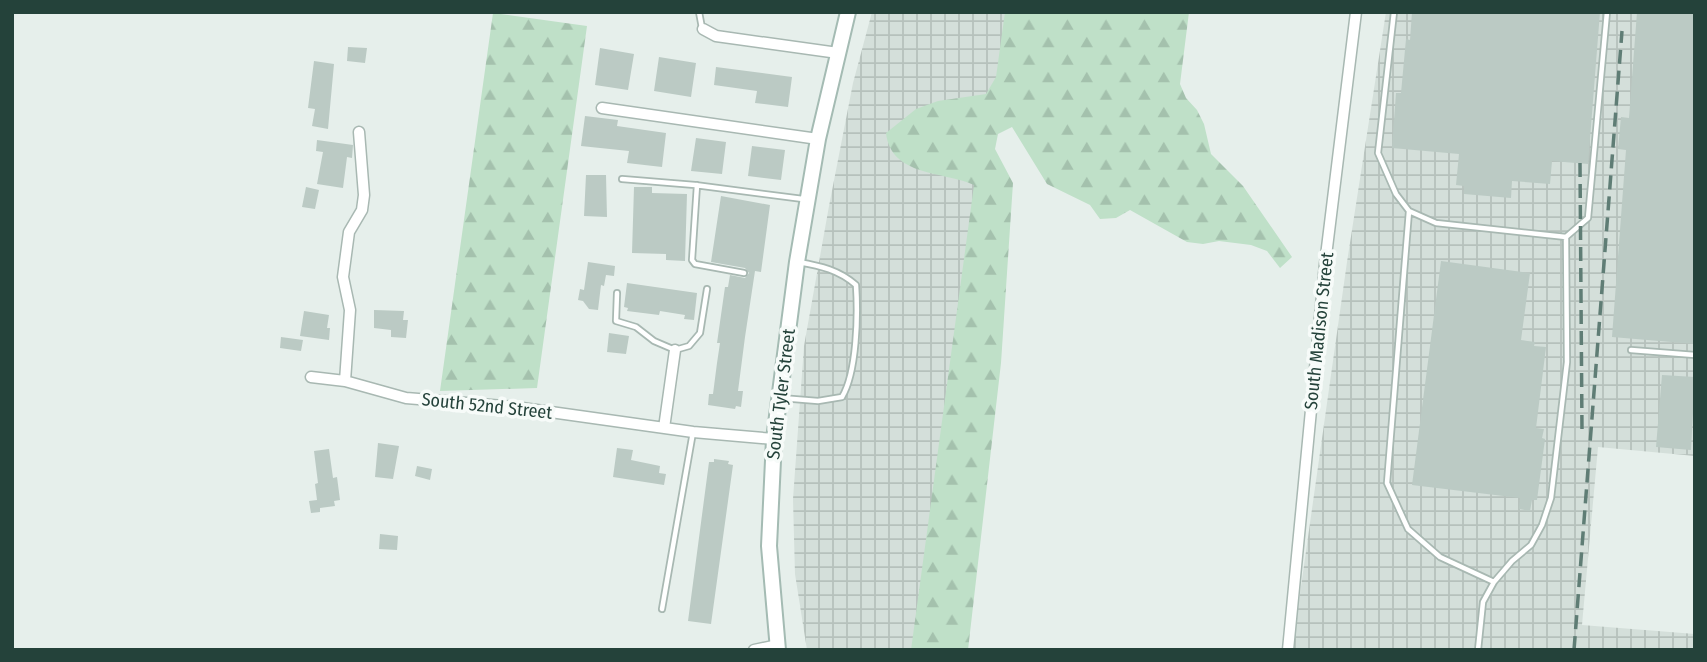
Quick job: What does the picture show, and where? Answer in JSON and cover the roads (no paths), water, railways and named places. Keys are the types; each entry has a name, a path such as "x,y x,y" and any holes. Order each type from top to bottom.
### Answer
{"main road":[{"name":"South Tyler Street","path":"778,647 769,546 774,439 797,262 818,139 848,12"}],"street":[{"name":"South Madison Street","path":"1288,650 1325,264 1356,12"},
{"path":"703,29 716,36 838,54"},
{"path":"602,108 818,139"},
{"path":"345,381 350,310 342,276 349,232 362,209 364,195 359,132"},
{"path":"664,428 675,349"},
{"name":"South 52nd Street","path":"311,377 345,381 406,398 515,407 693,432 774,439"},
{"path":"754,650 778,647"}],"lane":[{"path":"699,12 703,29"},
{"path":"1394,12 1378,153 1396,194 1409,211 1436,223 1566,237 1588,218 1607,12"},
{"path":"622,179 697,185 808,200"},
{"path":"697,185 692,260 705,267 744,273"},
{"path":"1409,211 1387,483 1408,529 1440,557 1494,582"},
{"path":"1478,650 1483,602 1494,582 1512,561 1531,545 1542,526 1551,498 1567,362 1566,237"},
{"path":"779,398 818,401 842,397 850,383 858,306 856,285 844,274 822,266 797,262"},
{"path":"617,293 616,321 636,327 654,341 675,349 689,346 700,333 707,289"},
{"path":"1631,350 1695,355"},
{"path":"662,609 693,432"}],"railway":[{"path":"1574,650 1622,31"},
{"path":"1580,163 1582,431"}]}
